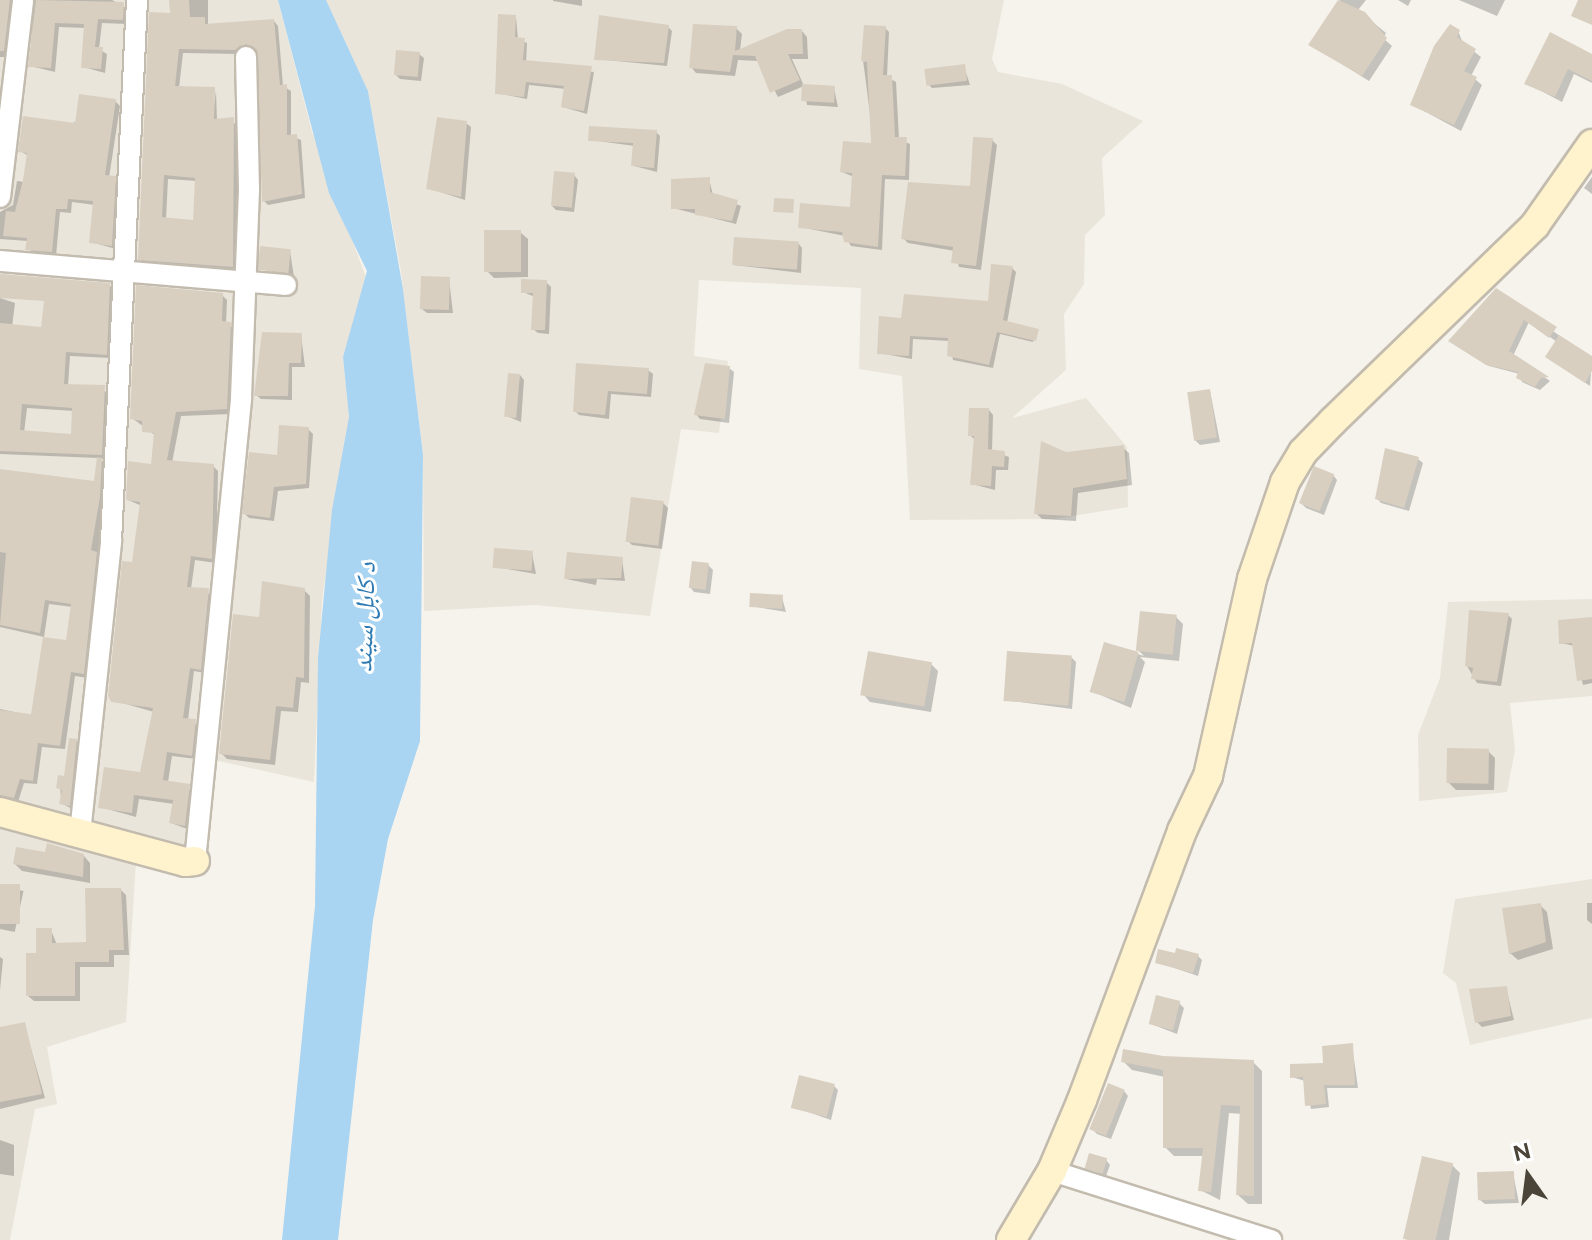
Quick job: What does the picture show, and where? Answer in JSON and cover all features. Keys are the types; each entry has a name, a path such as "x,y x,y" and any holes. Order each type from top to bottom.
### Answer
{"street":[{"path":"0,197 23,0"},
{"path":"80,833 111,541 120,271 137,0"},
{"path":"0,812 195,861 241,398 242,282 249,189 246,57"},
{"path":"1011,1240 1052,1171 1182,831 1208,776 1252,579 1285,482 1313,441 1535,225 1592,144"},
{"path":"0,261 286,285"},
{"path":"1052,1171 1271,1240"}],"shaded area":[{"path":"0,0 278,0 312,132 367,280 343,357 349,417 322,601 314,782 214,760 199,868 136,861 126,1022 47,1047 57,1104 35,1109 10,1240 0,1240"},
{"path":"326,0 1004,0 992,59 998,72 1062,84 1143,121 1102,158 1105,215 1085,235 1084,284 1064,314 1066,370 1012,418 1086,398 1127,447 1128,507 1054,519 910,520 902,376 859,369 861,288 699,280 694,356 728,361 719,433 681,429 650,616 535,605 424,611 423,455 401,272 368,91"},
{"path":"1592,599 1592,696 1510,703 1515,750 1507,792 1419,801 1418,735 1440,678 1448,602"},
{"path":"1592,879 1592,1018 1470,1045 1456,983 1443,973 1455,899"}],"water":[{"name":"د کابل سيند","path":"278,0 326,0 368,91 403,289 423,455 420,741 388,839 373,920 338,1240 282,1240 315,906 318,658 332,510 349,417 343,357 367,271 329,193"}],"building":[{"path":"0,0 10,0 4,51 0,51"},
{"path":"36,0 124,2 123,20 98,19 95,47 103,47 101,69 81,68 84,24 55,23 51,68 28,67"},
{"path":"169,0 189,0 190,17 205,17 205,24 274,19 280,85 287,84 287,135 297,134 302,194 262,202 257,50 246,44 235,50 179,49 175,86 215,87 214,119 234,117 233,267 138,260 149,12 170,13","holes":["164,175 195,178 193,220 162,217"]},
{"path":"1338,0 1365,12 1387,38 1362,76 1308,45"},
{"path":"1578,0 1592,0 1592,25 1571,16"},
{"path":"498,14 516,15 515,37 525,38 523,60 592,66 584,111 561,107 564,86 526,82 524,97 495,94"},
{"path":"599,15 669,25 664,63 594,60"},
{"path":"693,24 737,26 735,51 787,29 802,29 803,54 788,54 800,80 770,93 755,56 733,55 730,72 689,68"},
{"path":"1450,24 1460,30 1457,37 1476,49 1464,71 1477,77 1454,125 1410,105 1434,46"},
{"path":"864,25 886,26 883,75 892,75 895,137 907,137 905,176 882,175 878,247 844,242 842,232 798,228 800,203 850,207 852,173 840,172 843,141 871,143 867,62 861,61"},
{"path":"1550,32 1592,54 1592,81 1568,69 1555,97 1524,84"},
{"path":"396,50 420,52 418,77 394,75"},
{"path":"965,64 967,81 926,86 924,69"},
{"path":"802,84 835,86 834,103 801,101"},
{"path":"79,94 116,99 105,175 116,176 112,246 89,243 93,201 68,199 67,209 56,209 52,252 25,250 27,238 3,236 6,211 15,212 23,180 27,153 18,152 23,116 75,123"},
{"path":"437,117 467,121 461,197 426,189"},
{"path":"589,126 657,130 654,168 631,166 633,143 588,141"},
{"path":"973,137 993,138 976,266 951,263 953,247 901,239 908,182 970,186"},
{"path":"554,171 575,173 572,208 551,206"},
{"path":"710,177 710,192 738,200 732,221 695,215 695,209 671,209 671,179"},
{"path":"774,198 794,199 793,213 773,212"},
{"path":"484,230 521,230 521,272 484,272"},
{"path":"734,237 799,242 797,269 732,265"},
{"path":"260,246 291,249 288,273 257,270"},
{"path":"991,264 1013,266 1003,320 1039,329 1036,341 997,332 989,365 947,356 948,338 910,336 909,356 877,354 879,316 901,318 904,294 988,301"},
{"path":"0,274 110,283 107,355 66,352 64,384 105,385 102,455 0,451 0,323 41,327 44,301 0,298","holes":["22,404 72,408 71,434 20,430"]},
{"path":"421,276 450,277 449,310 420,309"},
{"path":"521,279 547,280 545,330 531,330 533,293 521,293"},
{"path":"136,285 223,293 222,321 231,322 227,409 176,412 167,460 214,464 212,559 191,556 187,587 209,588 201,670 190,668 183,718 196,719 192,756 167,752 163,780 190,784 185,826 169,823 173,800 134,795 132,813 98,808 104,767 140,772 153,708 111,702 108,696 122,561 132,562 140,502 126,500 128,461 151,464 154,433 142,432 142,421 130,419"},
{"path":"1496,288 1557,327 1549,338 1524,320 1509,351 1549,377 1541,378 1535,387 1516,378 1518,372 1486,365 1448,341"},
{"path":"262,332 302,333 301,363 289,363 288,396 254,396"},
{"path":"1559,335 1592,356 1592,371 1585,383 1545,357"},
{"path":"576,363 649,368 647,394 608,391 605,415 573,412"},
{"path":"705,363 730,366 725,419 694,415"},
{"path":"508,373 520,374 516,418 504,417"},
{"path":"1210,389 1217,438 1194,441 1187,392"},
{"path":"969,408 989,408 988,449 1005,451 1004,467 992,466 991,486 970,485 974,436 968,436"},
{"path":"279,425 309,427 306,484 274,487 270,518 242,514 249,452 277,455"},
{"path":"1041,441 1066,452 1124,445 1127,479 1073,488 1071,516 1034,514"},
{"path":"1385,448 1419,457 1404,508 1375,499"},
{"path":"97,457 102,458 100,497 91,550 97,552 84,674 71,672 60,746 38,743 33,781 20,779 14,798 0,795 0,710 31,714 43,637 66,640 71,604 45,600 40,633 0,625 6,553 0,552 0,469 94,481"},
{"path":"1314,466 1334,474 1319,511 1299,503"},
{"path":"631,497 664,501 658,546 626,542"},
{"path":"494,548 533,551 532,571 493,568"},
{"path":"567,552 623,557 621,578 564,579"},
{"path":"692,561 709,563 706,590 689,588"},
{"path":"262,581 305,588 304,678 296,677 293,708 276,706 270,760 219,754 233,614 259,617"},
{"path":"750,593 783,595 782,609 749,607"},
{"path":"1469,610 1509,613 1497,682 1471,679 1473,668 1465,666"},
{"path":"1140,611 1177,615 1173,655 1136,651"},
{"path":"1592,617 1592,679 1577,681 1572,643 1559,644 1558,620"},
{"path":"1104,642 1139,652 1124,702 1090,692"},
{"path":"868,651 932,662 924,707 860,695"},
{"path":"1007,651 1072,656 1068,705 1004,701"},
{"path":"69,738 77,739 70,806 59,804 62,790 56,788 58,775 64,776"},
{"path":"1447,748 1489,749 1488,784 1446,783"},
{"path":"47,843 84,854 83,877 13,864 16,847 45,852"},
{"path":"0,884 20,884 20,924 0,924"},
{"path":"85,888 121,888 124,950 109,950 109,962 75,962 75,996 26,996 26,953 36,953 36,928 52,928 52,943 86,942"},
{"path":"1541,903 1546,942 1509,954 1502,908"},
{"path":"1176,948 1199,954 1193,973 1155,963 1158,949 1175,953"},
{"path":"1507,986 1511,1016 1475,1023 1469,989"},
{"path":"1156,995 1180,1001 1173,1030 1149,1024"},
{"path":"25,1022 42,1094 0,1102 0,1027"},
{"path":"1353,1043 1355,1085 1324,1085 1326,1104 1305,1106 1303,1077 1290,1078 1290,1064 1323,1063 1322,1046"},
{"path":"1123,1049 1163,1056 1254,1060 1254,1196 1236,1195 1240,1106 1221,1105 1211,1192 1198,1191 1203,1148 1163,1148 1163,1070 1121,1062"},
{"path":"799,1075 835,1084 827,1117 791,1108"},
{"path":"1108,1083 1125,1090 1106,1136 1089,1129"},
{"path":"1089,1153 1107,1158 1103,1174 1085,1168"},
{"path":"1422,1156 1453,1163 1435,1240 1403,1239"},
{"path":"1514,1171 1515,1199 1478,1200 1477,1172"}]}
